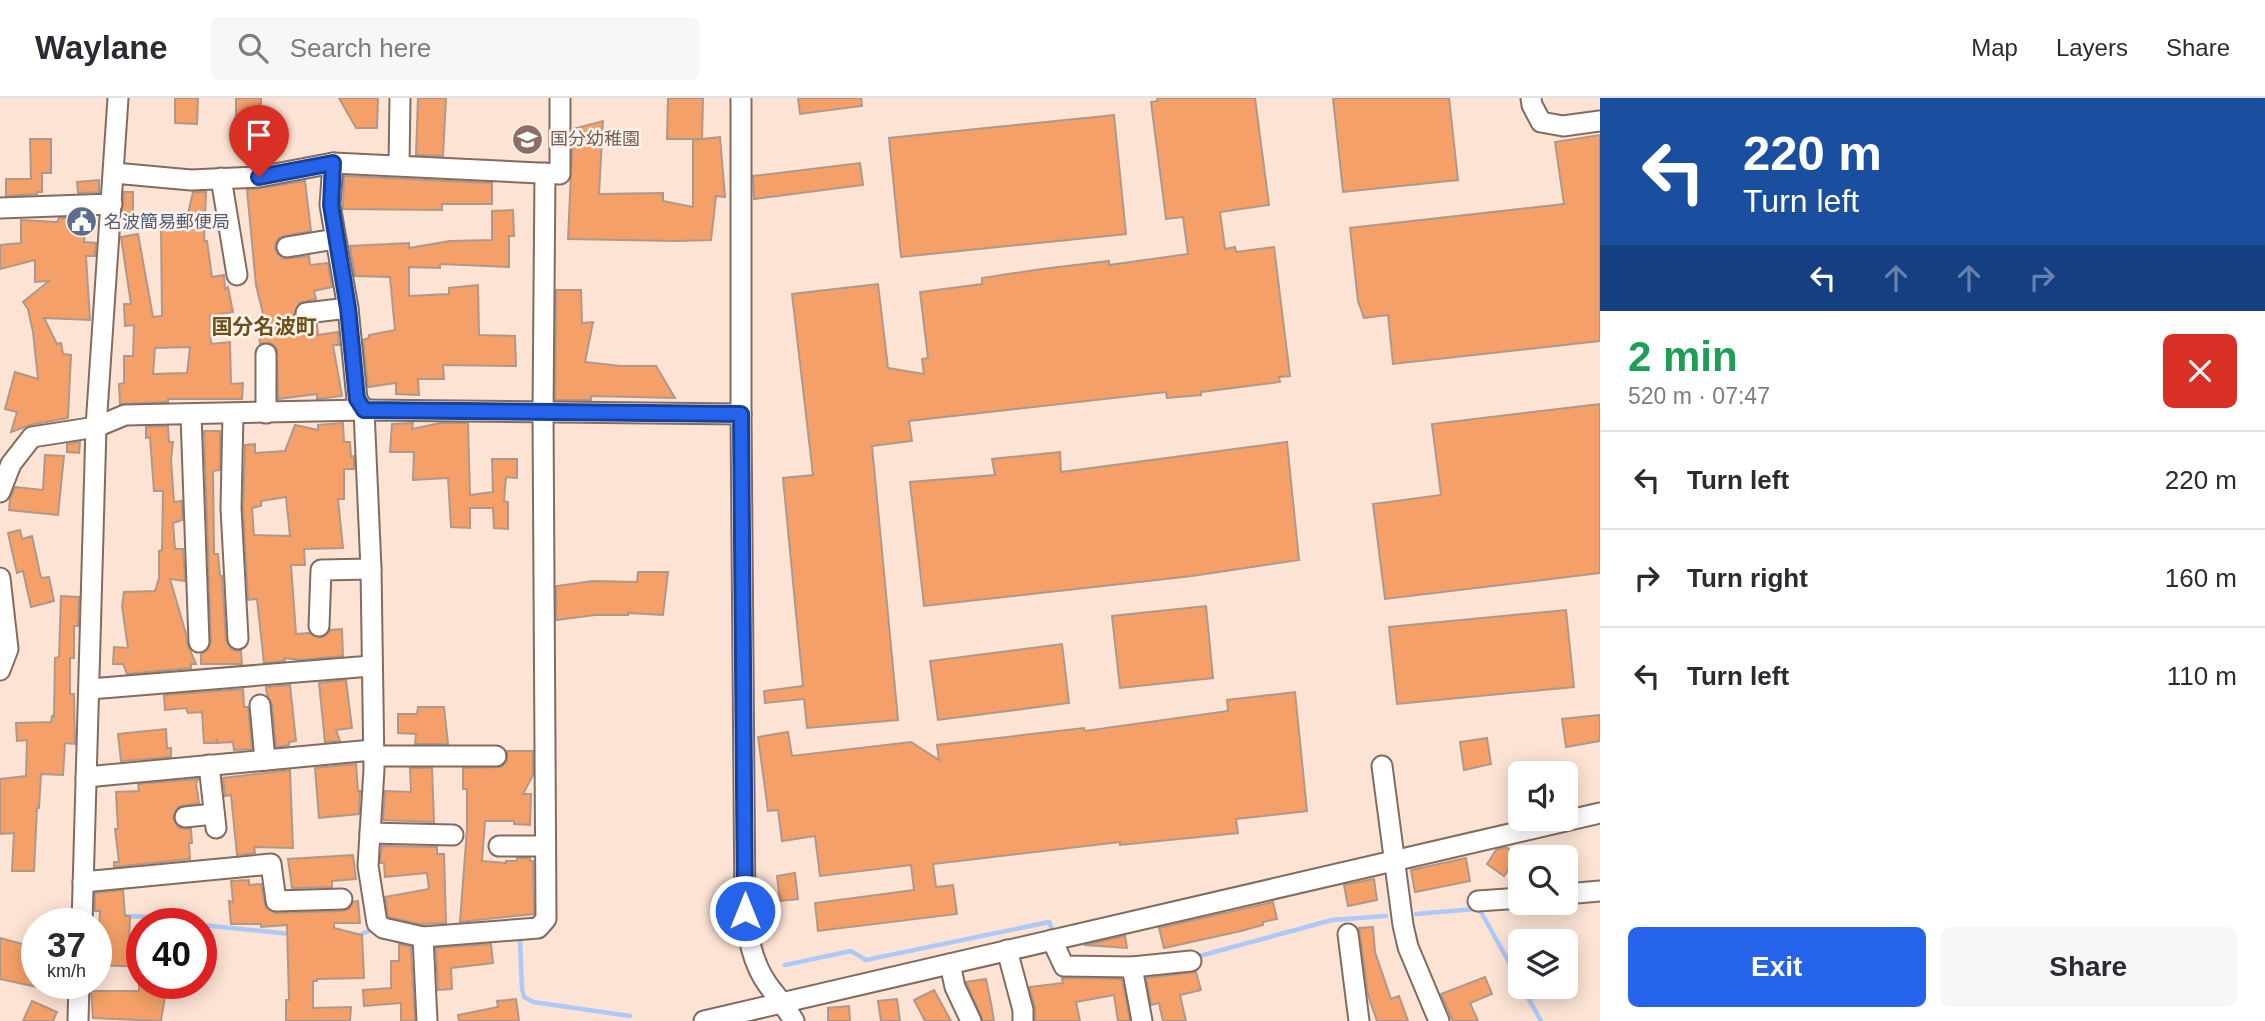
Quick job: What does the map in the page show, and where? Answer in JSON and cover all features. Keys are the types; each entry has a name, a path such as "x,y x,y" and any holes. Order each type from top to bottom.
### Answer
{"street":[{"path":"82,908 96,427 118,98"},
{"path":"399,166 400,98"},
{"path":"114,173 191,180 259,177 333,163 560,174 561,98"},
{"path":"741,98 745,911 749,945 766,983 789,1012"},
{"path":"1531,98 1541,122 1563,126 1600,121"},
{"path":"333,163 331,205 335,239 348,308 357,399 364,410 371,569 373,753 368,866 377,923 383,928 423,941 538,928 546,919 545,173"},
{"path":"221,178 237,275"},
{"path":"0,208 112,204"},
{"path":"287,247 335,239"},
{"path":"306,313 348,308"},
{"path":"266,354 267,413"},
{"path":"0,492 11,464 32,437 96,427 125,415 364,410 741,414"},
{"path":"233,414 231,508 238,639"},
{"path":"191,415 199,642"},
{"path":"319,625 321,570 371,569"},
{"path":"0,578 8,649 0,670"},
{"path":"90,689 371,666"},
{"path":"260,705 265,760"},
{"path":"86,777 373,753 496,755"},
{"path":"186,817 215,821 209,765"},
{"path":"1382,766 1408,947 1439,1021"},
{"path":"704,1021 789,1012 950,964 1007,950 1600,813"},
{"path":"370,833 453,835"},
{"path":"499,846 545,846"},
{"path":"83,882 271,864 276,901 342,899"},
{"path":"1578,893 1600,891"},
{"path":"1478,901 1508,899"},
{"path":"1348,934 1359,1021"},
{"path":"1052,940 1064,966 1132,967 1191,961"},
{"path":"423,941 427,1021"},
{"path":"1007,950 1023,1010 1023,1021"},
{"path":"950,964 955,988 971,1021"},
{"path":"1132,967 1142,1021"},
{"path":"78,1021 79,999"}],"building":[{"path":"175,98 198,98 197,124 175,123"},
{"path":"236,98 261,98 260,124 236,124"},
{"path":"339,98 378,98 377,128 356,128"},
{"path":"418,98 446,98 443,156 416,155"},
{"path":"668,98 703,98 702,139 667,139"},
{"path":"798,98 861,98 862,106 800,114"},
{"path":"1157,98 1255,98 1269,205 1220,212 1225,249 1235,247 1236,252 1274,247 1290,376 1279,377 1280,382 1201,392 1201,395 1167,398 1166,392 909,421 912,441 872,446 898,720 807,728 804,699 765,703 764,691 803,686 783,478 813,475 792,294 878,284 888,368 924,374 922,359 928,358 920,292 982,284 982,278 1042,269 1109,261 1109,265 1188,254 1183,217 1166,219 1151,102 1158,101"},
{"path":"1333,98 1449,98 1458,180 1343,192"},
{"path":"1114,115 1126,234 901,257 889,138"},
{"path":"603,121 599,194 663,193 663,201 693,207 693,140 720,137 725,197 716,196 711,240 568,239 573,129"},
{"path":"1600,135 1600,341 1393,364 1388,315 1364,318 1358,301 1350,228 1564,204 1555,142"},
{"path":"30,139 51,139 51,173 42,173 42,192 6,196 6,179 31,179"},
{"path":"860,163 863,185 754,199 753,176"},
{"path":"344,176 492,183 492,204 442,204 442,210 343,209"},
{"path":"99,180 99,192 78,193 77,182"},
{"path":"305,181 311,231 280,237 275,250 283,259 309,256 310,265 328,263 332,287 314,291 316,299 299,303 294,314 301,324 317,324 318,335 338,332 339,345 333,345 342,396 317,399 317,394 278,399 277,349 271,343 260,344 258,324 265,322 256,285 247,190"},
{"path":"124,192 133,192 133,215 122,215"},
{"path":"193,192 206,192 204,241 207,241 212,277 224,275 225,289 228,287 233,312 210,316 211,344 230,342 231,384 243,383 242,399 168,399 168,402 120,404 119,384 124,383 124,356 133,356 134,325 125,326 124,304 131,304 121,237 138,234 153,317 162,316 161,229 204,219 187,218","holes":["190,347 187,373 153,374 155,348"]},
{"path":"513,210 514,236 509,236 509,267 440,264 440,268 409,267 409,296 449,294 449,288 478,285 479,335 515,336 516,366 443,365 444,379 418,379 419,395 396,394 396,383 368,387 363,340 369,338 369,335 395,330 390,277 355,276 350,246 409,243 409,248 450,241 492,240 492,211"},
{"path":"87,217 84,242 96,243 95,256 86,256 90,320 44,318 57,344 61,343 63,354 71,355 68,418 30,425 11,432 17,412 5,409 15,372 38,379 33,332 28,309 23,302 49,281 35,282 35,260 0,269 0,245 21,243 21,220 57,222 59,218"},
{"path":"556,290 581,290 582,323 593,322 585,362 656,366 675,398 591,396 591,400 555,400"},
{"path":"1600,404 1600,573 1385,599 1373,504 1441,495 1432,424"},
{"path":"343,423 344,442 350,442 354,469 344,469 344,499 338,499 343,548 304,549 305,565 291,565 296,634 309,633 319,638 330,630 342,629 343,656 299,660 284,658 285,661 264,663 257,599 248,600 243,508 245,445 255,444 255,453 285,451 295,425 318,430 318,425","holes":["286,497 290,536 254,535 252,508 261,506 261,501"]},
{"path":"413,423 412,429 440,423 468,423 470,495 493,492 492,459 517,459 517,478 506,477 504,501 508,502 508,529 494,528 493,508 470,508 470,528 451,527 448,478 413,480 414,452 390,452 392,424"},
{"path":"168,426 169,442 173,442 171,460 174,502 182,501 182,520 173,523 175,549 183,549 185,581 170,579 187,643 196,664 191,664 191,668 127,674 123,664 113,664 114,647 128,648 122,606 124,592 155,591 159,578 159,551 162,550 163,491 154,491 150,437 146,438 146,427"},
{"path":"204,431 220,431 220,470 213,471 214,554 218,554 222,576 226,640 232,650 241,651 242,664 201,664 201,654 209,648 211,642"},
{"path":"80,442 79,453 67,452 67,444"},
{"path":"1287,442 1299,560 1192,576 924,606 910,482 995,475 992,459 1060,452 1061,472"},
{"path":"45,455 64,456 58,515 9,510 15,487 43,490"},
{"path":"20,530 22,539 32,536 41,578 49,577 54,601 31,607 23,571 17,573 8,533"},
{"path":"638,572 668,572 663,615 628,613 556,620 556,586 593,581 637,582"},
{"path":"61,596 79,597 78,626 74,626 74,658 70,658 75,744 65,743 63,775 41,774 34,871 12,871 14,833 0,834 0,779 26,776 27,740 17,741 16,723 51,722 52,716 54,717 55,658 59,657"},
{"path":"1206,606 1213,678 1120,688 1112,616"},
{"path":"1566,610 1574,687 1397,704 1389,627"},
{"path":"1062,644 1069,703 938,720 930,661"},
{"path":"346,680 352,728 336,730 340,741 325,742 319,683"},
{"path":"290,685 296,741 276,747 272,704 266,687"},
{"path":"243,689 244,707 248,707 252,749 234,750 233,742 217,743 217,740 215,743 204,743 202,712 188,713 186,708 165,710 164,695"},
{"path":"1295,692 1307,811 1236,819 1238,833 1120,845 1120,842 933,864 936,887 953,885 957,914 818,931 815,903 914,890 911,865 820,876 815,836 782,841 778,810 768,811 758,737 788,732 792,756 911,742 939,760 937,745 1084,728 1085,731 1228,711 1227,700"},
{"path":"418,707 444,707 448,744 415,744 416,734 398,733 398,714 417,714"},
{"path":"1600,715 1600,741 1566,747 1562,719"},
{"path":"166,729 167,748 171,748 171,757 121,761 118,734"},
{"path":"1487,738 1491,764 1464,770 1460,742"},
{"path":"507,751 533,751 533,775 523,794 531,794 530,825 514,824 514,821 485,821 482,861 506,863 517,861 517,858 530,858 530,861 533,861 534,914 460,922 467,829 467,789 463,789 463,768 501,767 507,761"},
{"path":"356,764 360,791 359,814 319,818 315,768"},
{"path":"410,768 432,768 434,822 383,820 385,791 411,792"},
{"path":"290,770 293,848 254,847 255,853 237,855 231,795 225,796 223,778"},
{"path":"198,779 196,784 199,803 178,807 173,818 179,828 191,829 190,859 114,867 114,862 119,862 115,829 118,829 116,792 139,791 138,784"},
{"path":"382,846 437,847 437,854 444,854 446,923 420,924 388,917 385,897 429,889 427,873 385,877 384,863 380,863"},
{"path":"1508,848 1508,870 1504,876 1487,864 1496,850"},
{"path":"353,855 356,879 332,881 332,887 292,888 288,859"},
{"path":"1466,858 1470,881 1415,892 1411,870"},
{"path":"795,873 798,899 780,901 777,876"},
{"path":"1374,879 1377,900 1348,906 1344,885"},
{"path":"249,880 249,885 261,884 266,908 276,913 342,911 358,901 360,923 334,923 334,928 362,935 364,978 313,981 313,1008 351,1007 350,1021 286,1021 286,1000 289,1000 287,925 261,927 261,924 231,924 231,881"},
{"path":"123,890 126,966 112,966 112,908 95,908 95,893"},
{"path":"1273,902 1277,919 1263,922 1263,925 1164,948 1159,928"},
{"path":"1373,927 1375,952 1391,999 1399,996 1408,1021 1377,1021 1368,995 1359,928"},
{"path":"1125,936 1127,948 1084,945"},
{"path":"0,938 21,944 21,984 0,979"},
{"path":"399,944 411,947 415,1021 401,1021 401,1003 364,1006 363,990 391,988 391,961 399,961"},
{"path":"491,944 493,963 451,968 452,989 438,990 436,948"},
{"path":"1196,972 1201,990 1180,995 1186,1021 1163,1021 1159,1003 1151,1005 1146,978"},
{"path":"1485,977 1492,994 1470,1003 1478,1021 1453,1021 1441,994"},
{"path":"1062,978 1122,979 1130,1021 1118,1021 1114,995 1076,1002 1080,1021 1035,1021 1035,1007 1029,987 1063,983"},
{"path":"986,979 994,1021 983,1021 966,982"},
{"path":"934,990 951,1021 925,1021 914,1000"},
{"path":"112,991 126,991 126,999 165,999 161,1021 93,1018 92,999 112,999"},
{"path":"516,999 519,1021 459,1021 458,1015 498,1007 497,1001"},
{"path":"897,999 900,1021 881,1021 878,1001"},
{"path":"32,1001 57,1012 53,1021 23,1021"},
{"path":"849,1006 850,1021 828,1021 828,1008"}],"waterway":[{"path":"1416,914 1475,909 1481,912 1508,961"},
{"path":"1196,957 1332,920 1386,916"},
{"path":"785,965 851,951 866,960 1049,922 1052,929"},
{"path":"217,927 291,934"},
{"path":"355,937 371,930 376,931"},
{"path":"516,936 520,940 524,997 533,1002 630,1016"},
{"path":"1529,999 1541,1021"}],"place":[{"name":"国分幼稚園","path":"527,139"},
{"name":"名波簡易郵便局","path":"81,222"}],"district":[{"name":"国分名波町","path":"264,326"}],"route":[{"path":"259,177 333,163 331,205 335,239 348,308 357,399 364,410 741,414 745,911"}]}
